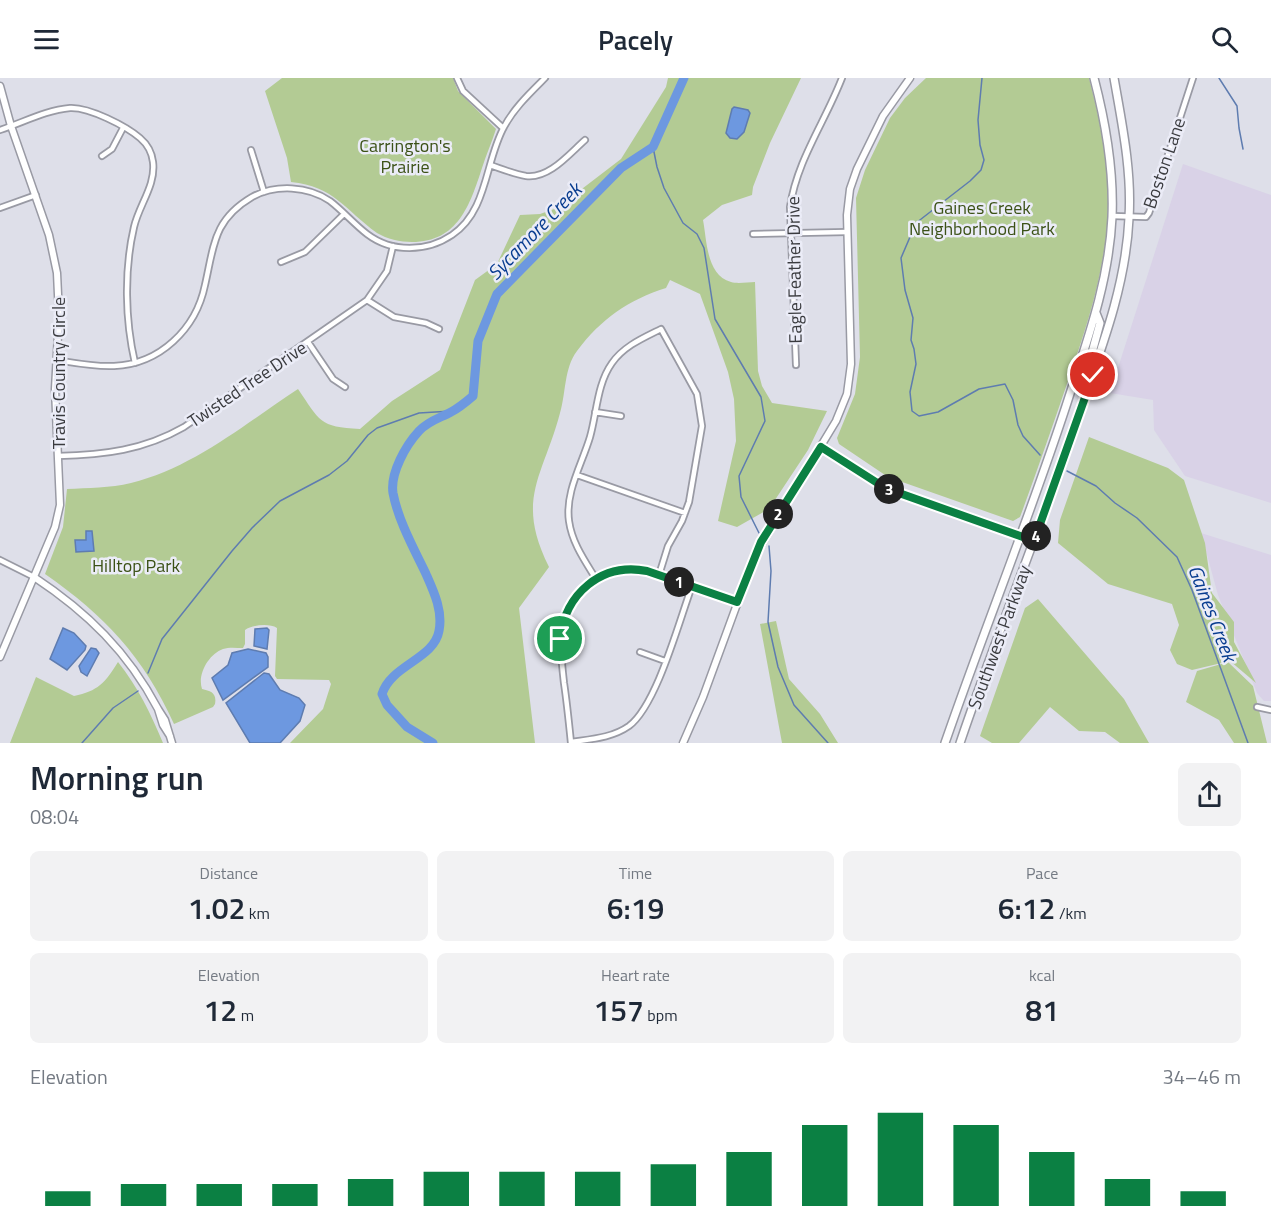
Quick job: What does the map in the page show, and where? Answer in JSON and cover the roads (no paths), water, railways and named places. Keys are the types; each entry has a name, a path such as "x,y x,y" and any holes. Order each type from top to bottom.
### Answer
{"main road":[{"name":"Southwest Parkway","path":"945,743 1022,536 1096,313 1105,278 1112,216 1111,170 1108,141 1094,78"},
{"name":"Southwest Parkway","path":"960,743 1093,375 1121,280 1129,217 1128,169 1114,78"},
{"path":"1093,375 1087,371 1100,323 1096,313"}],"street":[{"path":"457,78 463,91 503,128"},
{"path":"56,360 103,366 135,363 166,349 186,327 202,299 210,255 220,229 236,209 264,192 285,188 309,192 329,200 367,234 380,242 414,248 433,245 458,230 476,208 503,128 521,103 544,78"},
{"name":"Eagle Feather Drive","path":"796,365 790,207 793,185 842,78"},
{"path":"682,743 704,697 737,602 761,542 821,447 839,414 850,379 851,355 847,203 857,169 883,116 910,78"},
{"name":"Boston Lane","path":"1112,216 1146,217 1149,213 1194,78"},
{"name":"Travis Country Circle","path":"0,86 11,126 49,235 57,273 59,307 56,360 60,505 58,518 34,577 2,645 0,657"},
{"path":"0,130 54,111 76,108 91,111 145,143 154,163 152,180 136,219 130,249 128,321 135,363"},
{"path":"102,156 112,149 123,128"},
{"path":"490,165 526,176 539,175 552,168 585,140"},
{"path":"251,150 264,192"},
{"path":"0,208 36,195"},
{"path":"281,262 305,252 344,214"},
{"path":"753,234 847,232"},
{"name":"Twisted Tree Drive","path":"58,456 108,453 137,448 184,427 367,300 387,271 393,246"},
{"path":"367,300 394,317 426,323 439,329"},
{"path":"596,579 573,538 568,504 590,436 602,382 613,363 627,348 661,328 693,387 701,410 702,426 700,446 685,513 668,546 659,574"},
{"path":"308,342 333,379 345,387"},
{"path":"595,412 621,417"},
{"path":"821,447 879,484 899,493 1034,541"},
{"path":"577,475 685,513"},
{"path":"0,560 34,577 73,604 112,640 140,677 165,720 172,743"},
{"path":"692,586 651,699 640,715 630,725 604,737 571,742 560,648 561,629 574,598 596,579 614,572 632,569 659,574 737,602"},
{"path":"640,652 665,661"},
{"path":"1257,707 1271,710"}],"water":[{"path":"734,107 748,110 750,113 744,132 737,139 730,138 726,133"},
{"path":"86,531 92,531 94,551 76,552 75,540 86,540"},
{"path":"63,628 74,633 86,646 67,670 50,659"},
{"path":"267,628 269,630 267,649 254,646 255,629"},
{"path":"91,648 96,649 99,653 87,676 81,672 79,666"},
{"path":"248,649 266,653 268,667 223,700 212,678 228,665 232,653"},
{"path":"264,673 269,674 280,690 299,698 305,705 300,721 280,743 250,743 226,703"}],"waterway":[{"name":"Sycamore Creek","path":"433,743 407,727 387,705 382,694 394,676 429,649 435,641 440,624 435,595 395,503 393,485 396,468 409,444 423,428 430,422 457,409 473,396 478,341 497,294 621,168 653,147 684,78"},
{"name":"Gaines Creek","path":"982,78 978,120 984,160 981,170 916,223 901,258 905,290 913,318 911,340 916,364 910,392 912,411 919,416 938,412 979,389 1005,384 1013,400 1018,425 1023,436 1040,455"},
{"path":"1219,78 1237,106 1243,149"},
{"path":"653,147 664,188 683,223 697,234 704,248 715,319 761,397 765,421 739,476 741,497 759,533"},
{"path":"148,673 162,639 232,551 280,501 329,475 347,461 368,435 377,428 419,413 452,411"},
{"name":"Gaines Creek","path":"1067,471 1096,486 1137,518 1177,557 1192,590 1248,743"},
{"path":"769,546 771,571 768,622 778,667 794,705 828,743"},
{"path":"82,743 113,708 138,691"}],"park label":[{"name":"Carrington's Prairie","path":"405,155"},
{"name":"Gaines Creek Neighborhood Park","path":"982,217"},
{"name":"Hilltop Park","path":"136,565"}]}
